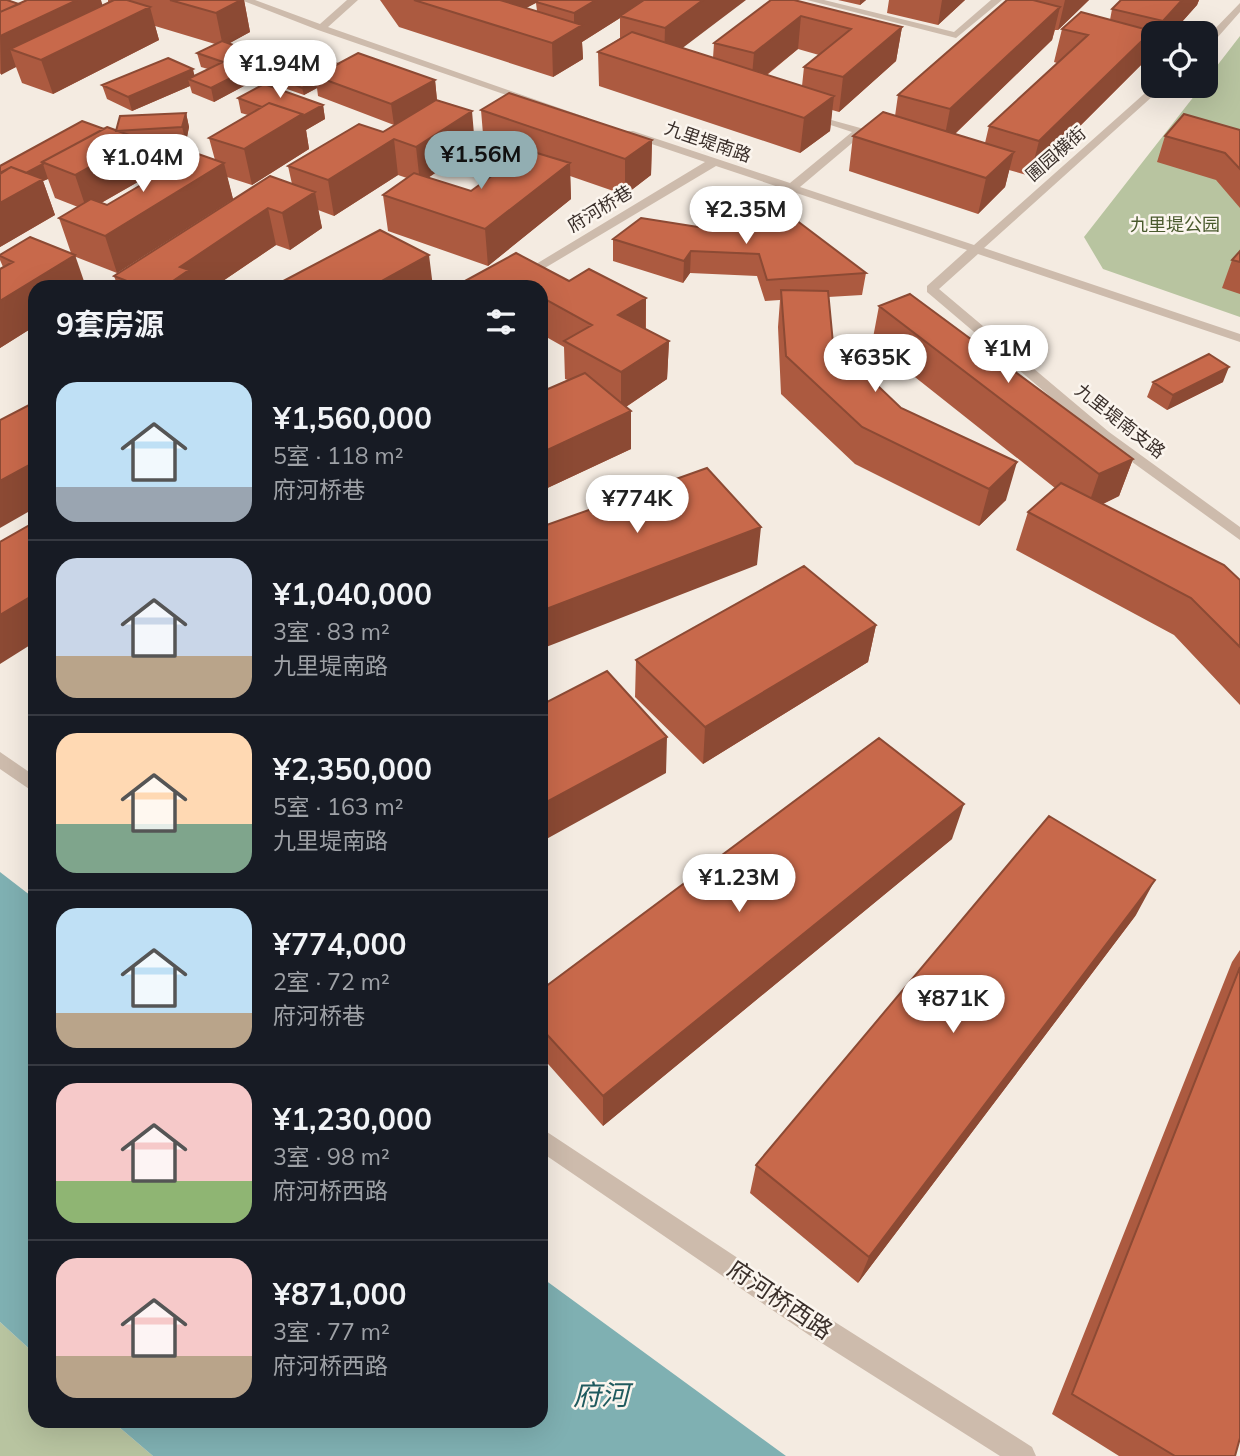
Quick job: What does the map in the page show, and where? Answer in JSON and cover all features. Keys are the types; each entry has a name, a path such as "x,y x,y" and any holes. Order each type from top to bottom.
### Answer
{"street":[{"path":"246,0 596,122"},
{"path":"321,28 353,0"},
{"path":"812,0 956,35 997,0"},
{"path":"1218,31 1240,6"},
{"name":"圃园横街","path":"975,248 1145,98"},
{"path":"790,189 860,131 796,111"},
{"name":"九里堤南路","path":"622,131 1240,338"},
{"name":"府河桥巷","path":"517,280 714,162"},
{"name":"九里堤南支路","path":"975,248 931,289 1104,436 1240,535"},
{"path":"0,759 28,781"},
{"name":"府河桥西路","path":"548,1144 818,1326 1023,1456"}],"green space":[{"name":"九里堤公园","path":"1240,36 1240,317 1103,269 1084,237 1193,98 1218,98 1218,64"},
{"path":"0,1322 28,1348 28,1428 120,1428 153,1456 0,1456"}],"water":[{"path":"0,872 28,894 28,1348 0,1322"},
{"name":"府河","path":"548,1282 786,1456 153,1456 120,1428 548,1428"}],"building":[{"path":"0,0 7,0 19,4 0,12"},
{"path":"27,0 77,0 0,36 0,12"},
{"path":"114,0 127,0 150,7 41,60 10,49"},
{"path":"170,0 241,0 216,13"},
{"path":"414,0 500,0 582,25 552,43"},
{"path":"596,0 574,13 536,2"},
{"path":"644,0 703,0 665,28 620,16"},
{"path":"771,0 794,0 902,27 843,77 804,67 851,29 801,16 754,53 714,43"},
{"path":"1007,0 1033,0 1060,7 950,109 898,95"},
{"path":"1121,0 1182,0 1163,21 1112,9"},
{"path":"1081,12 1141,28 1141,42 1039,141 989,126 1088,35 1062,29"},
{"path":"632,32 834,96 804,118 598,52"},
{"path":"222,41 270,58 211,88 188,79 223,62 197,53"},
{"path":"358,53 435,80 391,104 315,76"},
{"path":"168,58 193,69 128,97 102,85"},
{"path":"328,60 338,64 315,76 315,81 302,88 286,81"},
{"path":"264,84 323,105 303,116 269,103 262,107 238,98"},
{"path":"509,93 652,140 625,159 481,110"},
{"path":"436,100 472,111 416,147 394,139 328,180 288,166 359,124 383,132"},
{"path":"269,103 302,114 244,149 209,138"},
{"path":"883,112 1014,152 986,178 853,136"},
{"path":"186,113 182,127 116,131 120,116"},
{"path":"1184,114 1240,130 1240,169 1225,153 1165,136"},
{"path":"82,121 104,129 26,173 11,167 0,174 0,166"},
{"path":"107,127 140,139 75,175 42,162"},
{"path":"181,148 224,163 105,236 59,218 91,199 107,205 168,169 154,164"},
{"path":"527,150 570,163 485,229 383,195 414,173 471,191"},
{"path":"11,167 43,179 0,203 0,173"},
{"path":"270,176 315,192 282,213 268,208 180,267 189,270 174,280 124,280 114,276"},
{"path":"641,218 717,230 796,220 866,273 767,280 759,254 691,251 684,261 613,239"},
{"path":"380,230 429,255 384,280 285,280"},
{"path":"30,237 75,255 34,280 28,280 28,284 0,301 0,269 13,262 0,255"},
{"path":"1240,251 1240,262 1232,260"},
{"path":"516,253 569,281 589,269 646,298 618,315 669,341 621,372 564,341 592,325 548,301 548,280 467,280"},
{"path":"781,290 828,291 833,343 901,408 1017,462 989,489 862,427 786,356"},
{"path":"910,294 1133,459 1099,474 879,306"},
{"path":"1209,354 1229,367 1173,395 1153,382"},
{"path":"585,373 631,411 548,450 548,389"},
{"path":"28,406 28,466 0,481 0,420"},
{"path":"707,468 761,527 548,608 548,525"},
{"path":"1061,483 1224,565 1240,580 1240,647 1191,598 1028,512"},
{"path":"28,526 28,598 0,615 0,542"},
{"path":"804,566 876,625 705,727 636,660"},
{"path":"607,671 667,737 548,801 548,701"},
{"path":"879,738 964,804 603,1096 548,1036 548,985"},
{"path":"1049,816 1155,880 869,1257 756,1165"},
{"path":"1240,967 1240,1438 1235,1456 1175,1456 1072,1394"}]}
